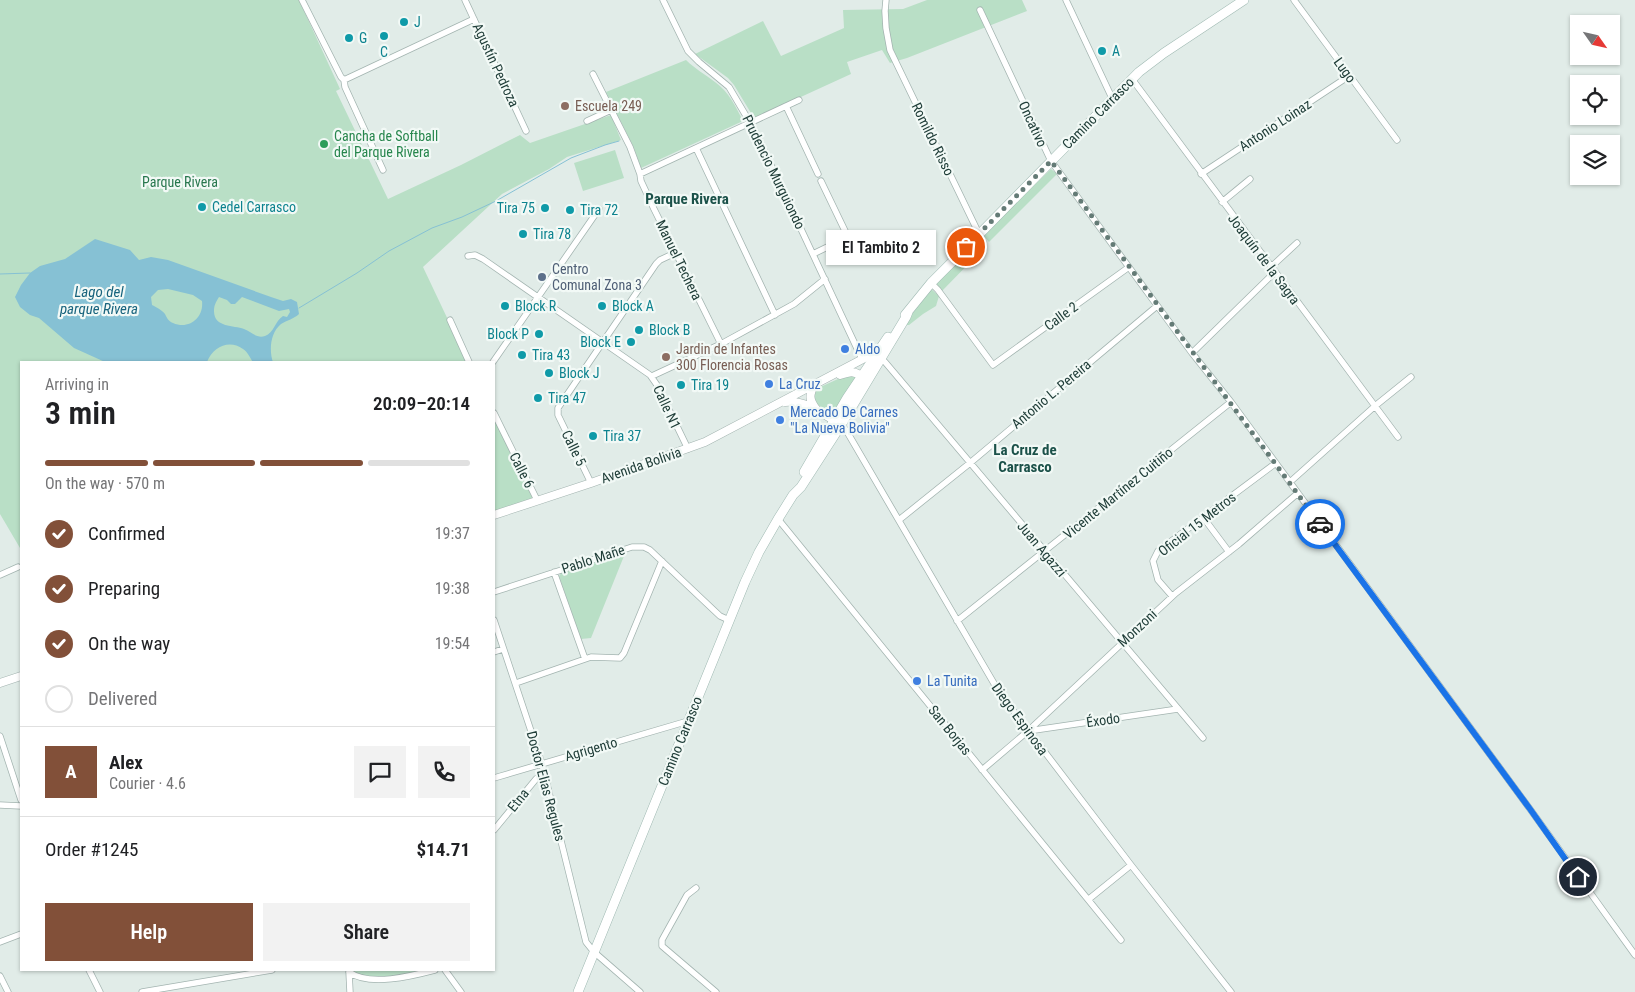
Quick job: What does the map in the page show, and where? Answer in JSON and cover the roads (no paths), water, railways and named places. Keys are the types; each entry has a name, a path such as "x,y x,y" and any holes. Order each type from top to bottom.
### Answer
{"main road":[{"name":"Camino Carrasco","path":"578,992 729,620 759,552 793,495 801,487 838,423 861,376 879,355 908,312 931,283 1112,98 1164,53 1244,0"},
{"name":"Camino Carrasco","path":"838,423 854,403 879,355"}],"street":[{"path":"302,0 323,44 344,80 344,84 383,170"},
{"name":"Agustín Pedroza","path":"465,0 526,131"},
{"name":"Prudencio Murguiondo","path":"663,0 688,51 729,87 750,122 862,359"},
{"path":"1066,0 1112,98"},
{"name":"Lugo","path":"1294,0 1397,140"},
{"name":"Romildo Risso","path":"886,3 886,28 890,50 979,234"},
{"name":"Oncativo","path":"980,10 1051,161 1157,306 1290,482 1635,955"},
{"path":"344,80 474,19"},
{"name":"Manuel Techera","path":"593,74 630,147 641,181 720,344"},
{"name":"Antonio Loinaz","path":"1201,174 1349,76"},
{"name":"Joaquín de la Sagra","path":"1132,80 1398,437"},
{"path":"640,174 799,100"},
{"path":"786,106 818,174"},
{"path":"587,121 611,110"},
{"path":"696,148 775,315"},
{"path":"1222,202 1250,179"},
{"path":"814,254 846,238 848,235 822,181"},
{"path":"494,361 599,209"},
{"path":"1270,267 1297,243"},
{"path":"603,342 656,264 675,253"},
{"name":"Calle N1","path":"468,256 474,255 483,259 652,376 688,449"},
{"name":"Calle 2","path":"931,283 993,365 1129,268"},
{"path":"1192,353 1275,272"},
{"path":"652,376 720,344 775,315 794,304 825,280"},
{"name":"Antonio L. Pereira","path":"899,520 1157,306"},
{"path":"450,320 469,361"},
{"name":"Calle 5","path":"591,483 557,412 559,405 603,342"},
{"name":"Avenida Bolivia","path":"495,514 591,483 720,436 862,359 879,355"},
{"name":"Juan Agazzi","path":"879,355 1203,738"},
{"name":"Avenida Bolivia","path":"832,375 839,376 852,372 861,376"},
{"name":"Camino Carrasco","path":"854,403 853,398 862,381 861,376"},
{"path":"1290,482 1374,406 1410,377"},
{"path":"814,385 809,397 816,409"},
{"path":"783,402 799,402 816,409 838,423"},
{"name":"Vicente Martínez Cuitiño","path":"957,620 1231,402"},
{"name":"Calle 6","path":"495,415 538,500"},
{"name":"Diego Espinosa","path":"838,423 846,430 999,692 1130,865 1231,992"},
{"name":"Oficial 15 Metros","path":"1172,596 1158,580 1153,562 1158,551 1276,463"},
{"name":"Monzoni","path":"982,770 1028,731 1172,596 1229,552 1298,493"},
{"path":"1203,517 1229,552"},
{"name":"San Borjas","path":"778,520 1121,940"},
{"name":"Pablo Mañe","path":"495,592 632,547 644,547 650,550 720,616 729,620"},
{"path":"516,684 585,658 616,659 623,656 662,561"},
{"path":"0,575 18,567"},
{"path":"554,572 585,658"},
{"name":"Doctor Elias Regules","path":"495,623 545,772 586,942 594,952"},
{"path":"495,652 503,649"},
{"path":"0,683 20,676"},
{"name":"Éxodo","path":"1028,731 1178,709"},
{"name":"Agrigento","path":"495,778 688,721"},
{"path":"0,736 20,797"},
{"name":"Etna","path":"495,829 536,779 545,772"},
{"path":"0,805 20,806"},
{"path":"1089,899 1130,865"},
{"path":"696,888 687,895 662,940 662,946 716,992"},
{"path":"0,942 20,934"},
{"path":"594,952 640,992"},
{"path":"89,971 100,992"},
{"path":"142,992 266,971"},
{"path":"349,971 360,977 381,980 430,971"},
{"path":"349,971 350,992"},
{"path":"446,971 461,992"},
{"path":"0,976 8,992"}],"water":[{"name":"Lago del parque Rivera","path":"95,239 130,250 139,260 151,257 168,260 283,301 291,299 297,302 299,314 277,328 271,348 273,361 252,361 245,350 238,346 227,345 213,352 208,361 103,361 74,348 39,318 30,315 20,307 15,297 30,273 40,266 65,259","holes":["168,289 193,295 202,301 202,307 201,313 190,324 179,325 173,323 162,311 152,305 151,297 158,290","219,297 231,304 235,304 242,297 279,311 289,309 290,312 287,317 283,316 280,318 273,330 265,336 259,337 244,329 225,325 217,320 214,309 215,304"]}],"waterway":[{"path":"299,308 389,251 432,228 462,217 496,201 571,158 619,141"},
{"path":"0,274 30,273"}],"place":[{"name":"J","path":"404,22"},
{"name":"C","path":"384,36"},
{"name":"G","path":"349,38"},
{"name":"A","path":"1102,51"},
{"name":"Escuela 249","path":"565,106"},
{"name":"Cancha de Softball del Parque Rivera","path":"324,144"},
{"name":"Cedel Carrasco","path":"202,207"},
{"name":"Tira 75","path":"545,208"},
{"name":"Tira 72","path":"570,210"},
{"name":"Tira 78","path":"523,234"},
{"name":"El Tambito 2","path":"966,247"},
{"name":"Centro Comunal Zona 3","path":"542,277"},
{"name":"Block R","path":"505,306"},
{"name":"Block A","path":"602,306"},
{"name":"Block B","path":"639,330"},
{"name":"Block P","path":"539,334"},
{"name":"Block E","path":"631,342"},
{"name":"Aldo","path":"845,349"},
{"name":"Tira 43","path":"522,355"},
{"name":"Jardin de Infantes 300 Florencia Rosas","path":"666,357"},
{"name":"Block J","path":"549,373"},
{"name":"La Cruz","path":"769,384"},
{"name":"Tira 19","path":"681,385"},
{"name":"Tira 47","path":"538,398"},
{"name":"Mercado De Carnes \"La Nueva Bolivia\"","path":"780,420"},
{"name":"Tira 37","path":"593,436"},
{"name":"La Tunita","path":"917,681"}],"district":[{"name":"Parque Rivera","path":"687,199"},
{"name":"La Cruz de Carrasco","path":"1025,458"}]}
